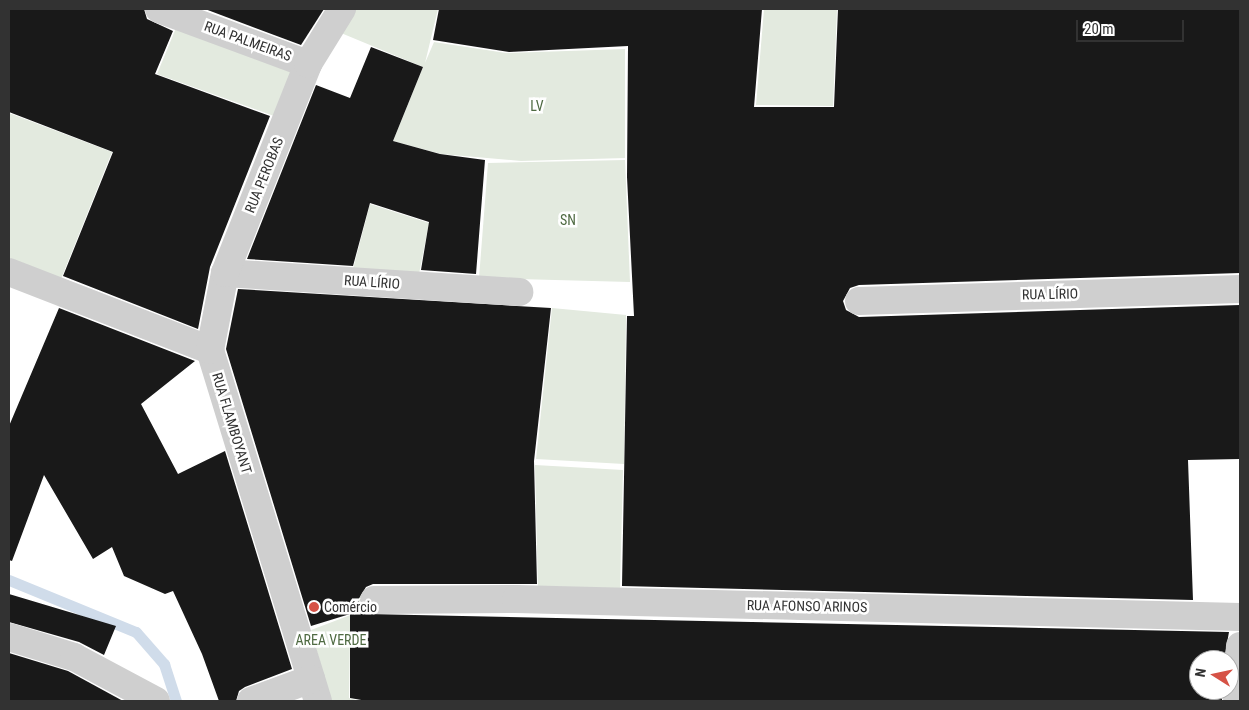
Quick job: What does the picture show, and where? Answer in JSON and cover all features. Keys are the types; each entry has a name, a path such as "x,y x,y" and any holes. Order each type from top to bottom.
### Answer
{"street":[{"name":"RUA PALMEIRAS","path":"159,9 308,64"},
{"name":"RUA PEROBAS","path":"210,350 225,273 308,64 342,9"},
{"path":"9,272 210,350"},
{"name":"RUA LÍRIO","path":"225,273 519,292"},
{"name":"RUA LÍRIO","path":"859,301 1240,289"},
{"name":"RUA FLAMBOYANT","path":"210,350 314,690"},
{"name":"RUA AFONSO ARINOS","path":"374,600 516,599 1240,617"},
{"path":"9,637 74,657 156,701"},
{"path":"1237,701 1240,646"},
{"path":"252,701 314,690"}],"green space":[{"name":"LV","path":"356,9 438,9 425,63 434,42 506,53 625,49 625,158 521,161 441,154 393,141 423,67 341,33"},
{"path":"764,9 837,9 833,106 756,105"},
{"path":"176,28 293,70 274,116 157,74"},
{"path":"9,113 112,152 61,279 9,258"},
{"name":"SN","path":"625,160 630,282 479,278 488,163"},
{"path":"370,204 429,223 419,274 353,269"},
{"path":"552,308 626,315 624,464 536,459"},
{"path":"535,465 623,470 620,589 538,590"},
{"name":"AREA VERDE","path":"368,592 367,632 350,633 349,698 360,701 331,701 311,630 361,611 357,593"}],"building":[{"path":"9,9 144,9 147,19 173,31 155,74 270,116 210,267 198,329 63,276 113,152 9,112"},
{"path":"205,9 324,9 301,45"},
{"path":"439,9 762,9 754,107 834,107 838,9 1240,9 1240,273 859,285 850,288 843,301 846,310 859,317 1240,305 1240,459 1188,460 1193,600 622,586 627,316 634,316 627,177 628,46 509,52 433,40"},
{"path":"371,47 423,67 393,141 440,154 485,160 476,274 421,270 429,222 370,203 353,266 247,259 316,85 350,98"},
{"path":"238,289 551,308 534,461 537,584 373,584 366,587 358,600 367,614 1229,632 1226,650 1189,650 1189,700 1222,701 367,701 350,698 350,614 311,626 226,349"},
{"path":"59,308 195,361 141,404 178,474 225,451 292,669 245,687 239,691 236,701 219,701 202,654 173,591 165,594 124,576 112,547 93,559 44,475 12,561 9,560 9,426"},
{"path":"9,594 116,626 104,655 79,642 9,622"},
{"path":"9,653 68,671 123,701 9,701"}],"waterway":[{"path":"9,580 136,632 164,664 176,701"}],"place":[{"name":"Comércio","path":"314,607"}]}
